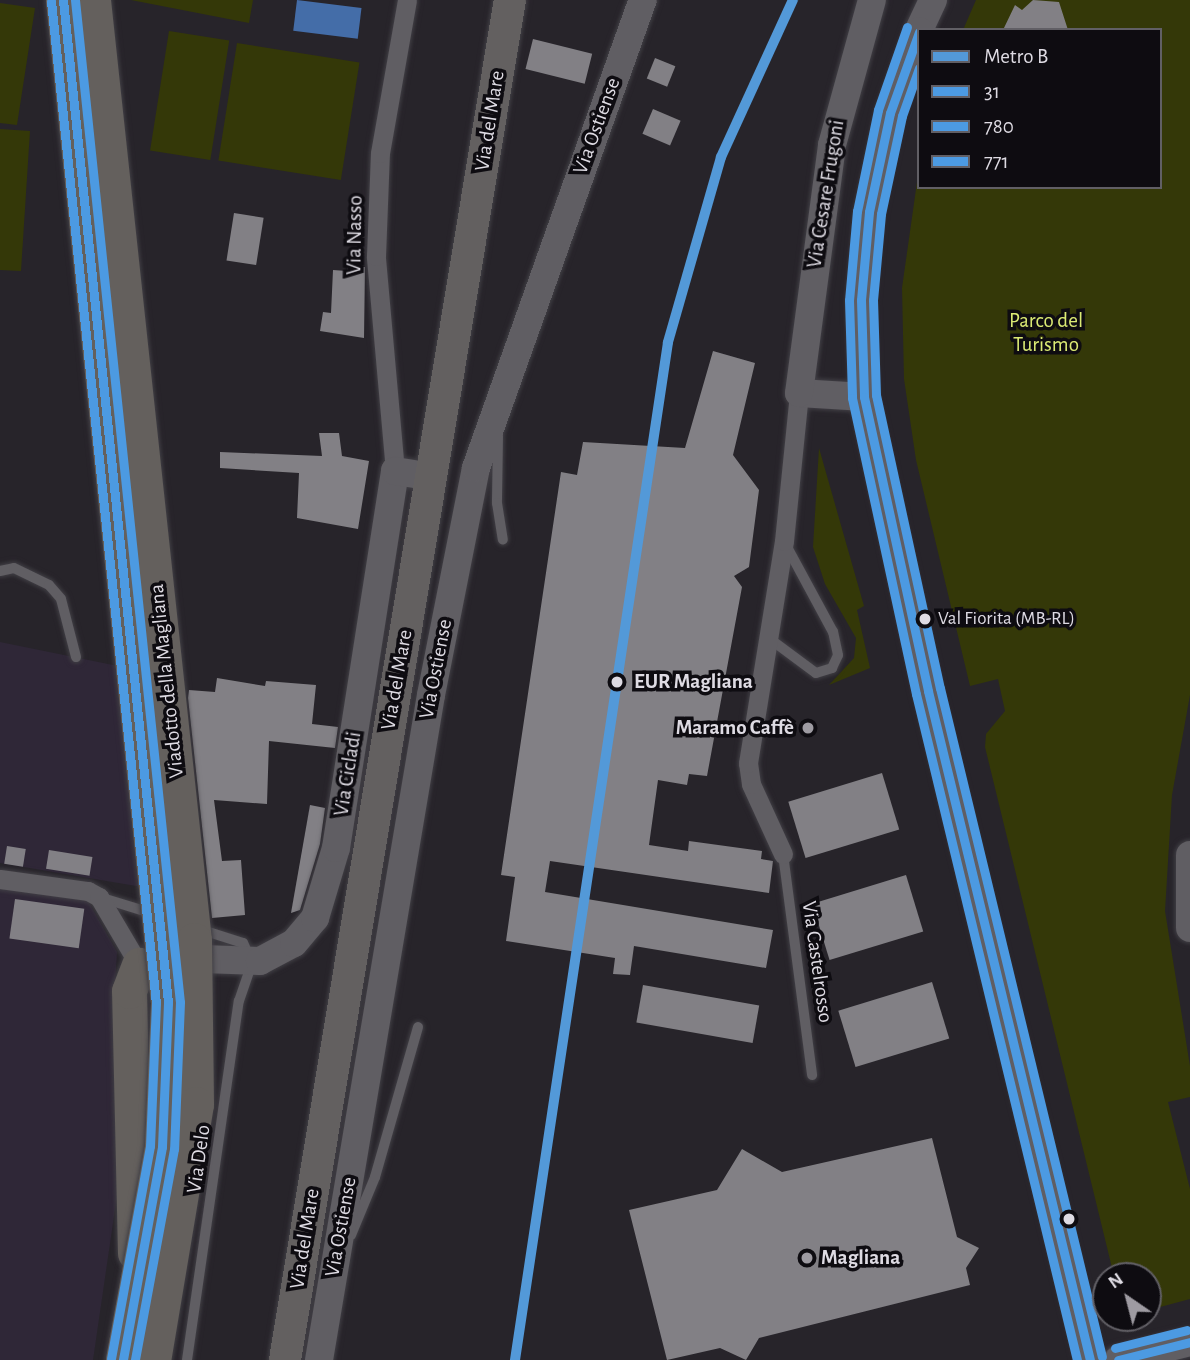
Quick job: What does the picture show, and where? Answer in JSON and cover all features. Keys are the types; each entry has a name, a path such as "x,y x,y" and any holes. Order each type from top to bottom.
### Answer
{"highway":[{"name":"Viadotto della Magliana","path":"63,0 167,990 164,1129 123,1360"},
{"name":"Viadotto della Magliana","path":"93,0 194,940 196,1104 153,1360"},
{"path":"136,1297 129,991 139,965"}],"main road":[{"name":"Via del Mare","path":"285,1360 510,0"},
{"name":"Via Ostiense","path":"319,1360 431,695 476,468 499,395 643,0"},
{"name":"Via Cesare Frugoni","path":"799,393 832,145 872,0"},
{"path":"920,28 933,0"},
{"path":"917,36 890,113 869,212 861,300 864,397 925,678 1090,1360"},
{"path":"799,393 864,397"},
{"path":"395,471 432,477"},
{"name":"Via Cicladi","path":"251,963 302,936 329,878 395,471"},
{"path":"1190,855 1190,928"},
{"path":"139,965 159,956 251,963"},
{"path":"1118,1360 1190,1342"}],"street":[{"name":"Via Nasso","path":"395,471 376,256 380,153 407,0"},
{"path":"783,854 749,771 784,541 799,393"},
{"path":"0,880 88,891 99,897 139,965"}],"lane":[{"path":"499,395 496,503 503,540"},
{"path":"770,639 816,673 832,668 838,655 833,632 784,541"},
{"path":"0,571 13,568 50,585 61,599 76,657"},
{"name":"Via Castelrosso","path":"783,854 812,1075"},
{"path":"99,897 230,936 243,943 251,963"},
{"name":"Via Delo","path":"187,1360 239,1001 251,963"},
{"path":"333,1274 374,1177 418,1027"}],"shaded area":[{"path":"0,642 118,666 142,887 0,863"},
{"path":"0,886 88,901 117,952 113,1019 121,1168 93,1360 0,1360"}],"green space":[{"path":"131,0 253,0 249,23"},
{"name":"Parco del Turismo","path":"976,0 1190,0 1190,695 1172,795 1165,911 1190,1066 1190,1097 1168,1102 1190,1189 1190,1299 1162,1307 1162,1262 1111,1262 985,747 986,734 1005,711 998,679 970,686 916,460 904,379 902,288 917,182 917,189 1162,189 1162,28 964,28"},
{"path":"0,3 35,8 17,125 0,123"},
{"path":"169,31 229,41 210,160 150,151"},
{"path":"237,43 359,62 341,180 218,161"},
{"path":"0,129 30,131 21,271 0,270"},
{"path":"819,448 864,606 857,610 870,668 829,685 854,658 856,638 825,584 813,547"}],"water":[{"path":"297,0 362,8 358,39 293,31"}],"building":[{"path":"1033,0 1059,2 1067,28 1004,28 1015,5 1022,10"},
{"path":"533,39 592,54 585,84 526,69"},
{"path":"655,58 675,66 667,87 647,78"},
{"path":"653,109 681,121 670,146 642,134"},
{"path":"234,213 264,218 256,265 226,260"},
{"path":"347,266 365,267 364,338 320,331 323,312 331,313 333,270 347,271"},
{"path":"713,351 755,363 733,455 759,490 749,567 734,576 742,587 707,776 689,774 687,785 658,780 649,845 688,851 689,841 762,851 761,859 773,861 769,893 550,861 545,892 773,930 766,968 634,946 630,975 613,974 615,958 506,941 515,877 501,875 561,472 577,475 583,442 685,448"},
{"path":"319,433 339,433 342,456 369,461 358,529 297,518 299,473 220,468 220,452 322,456"},
{"path":"217,678 265,686 266,681 316,685 312,724 338,727 335,748 269,741 267,804 214,800 222,861 241,860 245,915 212,918 188,698 189,690 215,692"},
{"path":"882,773 899,829 806,858 788,802"},
{"path":"310,805 325,808 320,844 300,910 291,913"},
{"path":"7,846 26,849 23,867 4,864"},
{"path":"49,850 92,857 89,876 46,869"},
{"path":"906,875 923,931 830,960 812,904"},
{"path":"15,899 84,909 79,948 9,939"},
{"path":"932,982 949,1038 856,1067 838,1011"},
{"path":"643,985 759,1005 753,1043 636,1022"},
{"name":"Magliana","path":"932,1138 957,1237 979,1248 966,1268 970,1285 759,1338 746,1360 720,1348 667,1360 629,1210 717,1190 742,1149 782,1172"}],"metro line":[{"name":"B","path":"515,1360 668,342 721,157 793,0"}],"transit line":[{"name":"31","path":"63,0 168,1003 162,1147 123,1360"},
{"name":"771","path":"75,0 180,1002 174,1149 135,1360"},
{"name":"780","path":"51,1 156,1003 150,1146 111,1358"},
{"name":"780","path":"907,27 878,110 857,211 849,300 852,398 916,694 1077,1360"},
{"name":"31","path":"917,38 890,113 869,212 861,300 864,397 928,691 1090,1360"},
{"name":"771","path":"917,74 902,116 881,214 873,300 876,395 940,688 1102,1357"},
{"name":"771","path":"1115,1348 1187,1330"},
{"name":"31","path":"1118,1360 1190,1342"}],"place":[{"name":"Val Fiorita (MB-RL)","path":"925,619"},
{"name":"EUR Magliana","path":"617,682"},
{"name":"Maramo Caffè","path":"808,728"},
{"name":"Magliana","path":"807,1258"}]}
